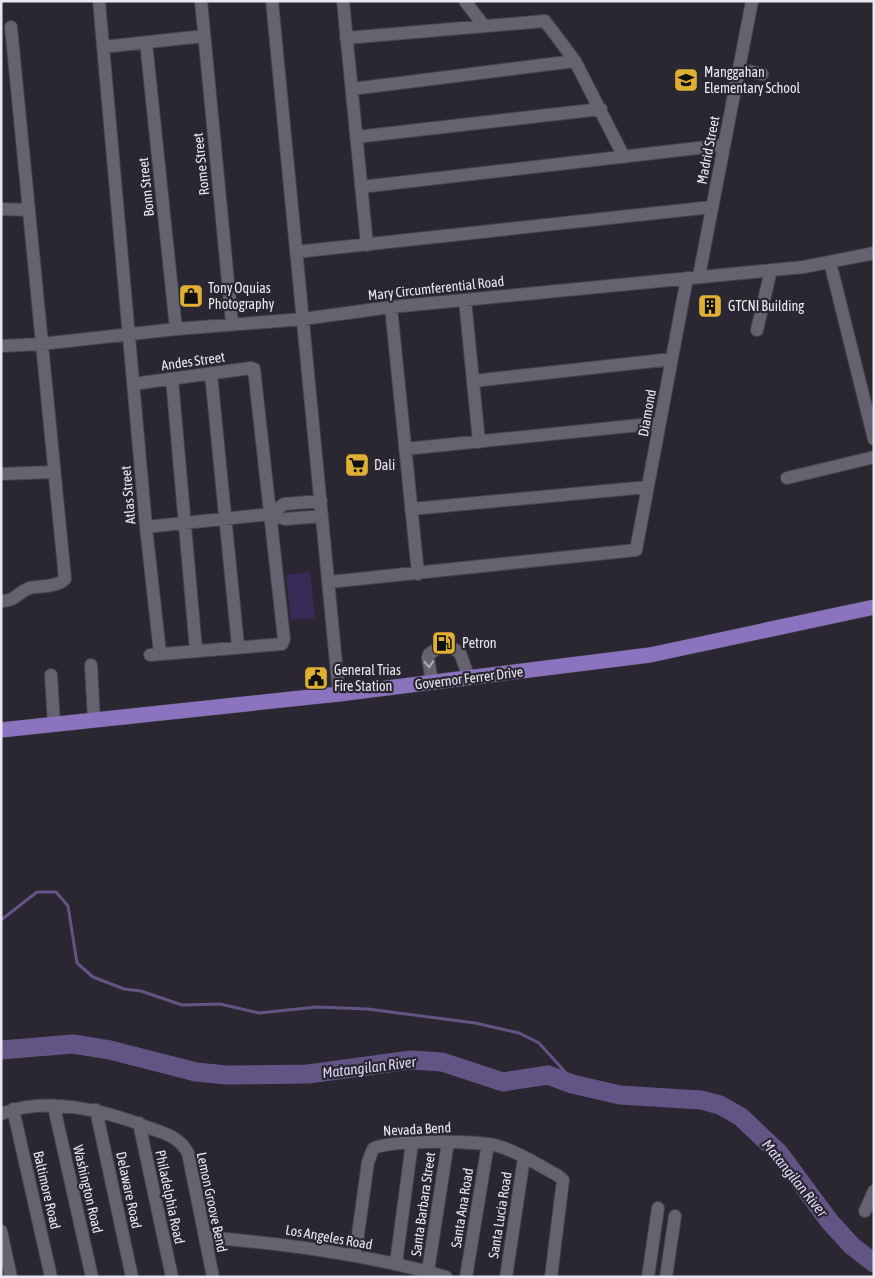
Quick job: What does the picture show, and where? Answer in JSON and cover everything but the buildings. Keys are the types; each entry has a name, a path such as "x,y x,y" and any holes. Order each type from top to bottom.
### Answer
{"main road":[{"name":"Governor Ferrer Drive","path":"1,730 339,694 650,655 874,608"}],"street":[{"name":"Atlas Street","path":"99,1 127,333 146,527 155,654 196,650"},
{"name":"Rome Street","path":"201,1 232,323"},
{"path":"272,1 339,694"},
{"path":"343,1 367,245"},
{"path":"465,1 484,26"},
{"name":"Madrid Street","path":"693,277 712,207 752,1"},
{"path":"346,38 545,21 575,61 624,156"},
{"path":"1,600 11,601 29,588 59,583 65,579 53,472 11,26"},
{"path":"103,47 204,36"},
{"name":"Bonn Street","path":"146,42 176,328"},
{"path":"352,89 575,61"},
{"path":"739,69 762,74"},
{"path":"356,137 601,109"},
{"path":"361,187 724,145"},
{"path":"296,252 712,207"},
{"path":"1,210 28,210"},
{"name":"Mary Circumferential Road","path":"1,346 41,344 176,328 303,319 392,307 771,270 830,262 874,252"},
{"path":"830,262 874,439"},
{"path":"758,330 771,270"},
{"name":"Diamond","path":"418,574 634,552 638,546 672,360 693,277"},
{"path":"464,300 479,442"},
{"path":"328,582 418,574 392,307"},
{"path":"473,381 672,360"},
{"name":"Andes Street","path":"133,384 251,368 254,370 270,514"},
{"path":"210,374 238,646"},
{"path":"172,379 196,650 282,644 284,639 270,514"},
{"path":"405,449 660,423"},
{"path":"787,478 874,457"},
{"path":"1,474 53,472"},
{"path":"411,509 648,486"},
{"path":"270,514 284,504 321,501"},
{"path":"146,527 270,514 285,518 322,516"},
{"path":"451,647 460,653 468,678"},
{"path":"432,682 428,658 429,654 437,649"},
{"path":"91,665 94,720"},
{"path":"51,674 54,725"},
{"name":"Lemon Groove Bend","path":"7,1112 54,1107 96,1110 139,1123 174,1137 184,1147 213,1277"},
{"name":"Washington Road","path":"54,1107 92,1277"},
{"name":"Delaware Road","path":"96,1110 132,1277"},
{"name":"Baltimore Road","path":"7,1112 51,1277"},
{"name":"Philadelphia Road","path":"139,1123 172,1277"},
{"name":"Nevada Bend","path":"355,1256 370,1155 378,1146 448,1142 488,1144 500,1146 557,1175 563,1180 551,1277"},
{"name":"Santa Barbara Street","path":"428,1272 448,1142"},
{"path":"396,1263 412,1144"},
{"name":"Santa Ana Road","path":"466,1277 488,1144"},
{"name":"Santa Lucia Road","path":"506,1277 524,1158"},
{"path":"865,1211 874,1191"},
{"path":"648,1277 658,1208"},
{"path":"651,1263 670,1275 675,1216"},
{"path":"1,1231 12,1277"},
{"name":"Los Angeles Road","path":"205,1237 280,1243 396,1263 446,1277"}],"shaded area":[{"path":"310,572 315,618 291,620 286,575"}],"waterway":[{"path":"1,920 37,892 56,892 68,906 77,963 93,977 124,989 141,991 182,1005 220,1004 259,1013 317,1007 368,1009 475,1023 519,1033 539,1043 567,1074 590,1089"},
{"name":"Matangilan River","path":"1,1050 73,1044 110,1050 196,1072 227,1075 308,1074 411,1060 442,1062 503,1082 548,1075 572,1084 620,1095 701,1100 720,1105 741,1117 779,1153 830,1222 852,1246 874,1263"}],"place":[{"name":"Manggahan Elementary School","path":"686,80"},
{"name":"Tony Oquias Photography","path":"191,296"},
{"name":"GTCNI Building","path":"710,306"},
{"name":"Dali","path":"357,465"},
{"name":"Petron","path":"444,643"},
{"name":"General Trias Fire Station","path":"316,678"}]}
